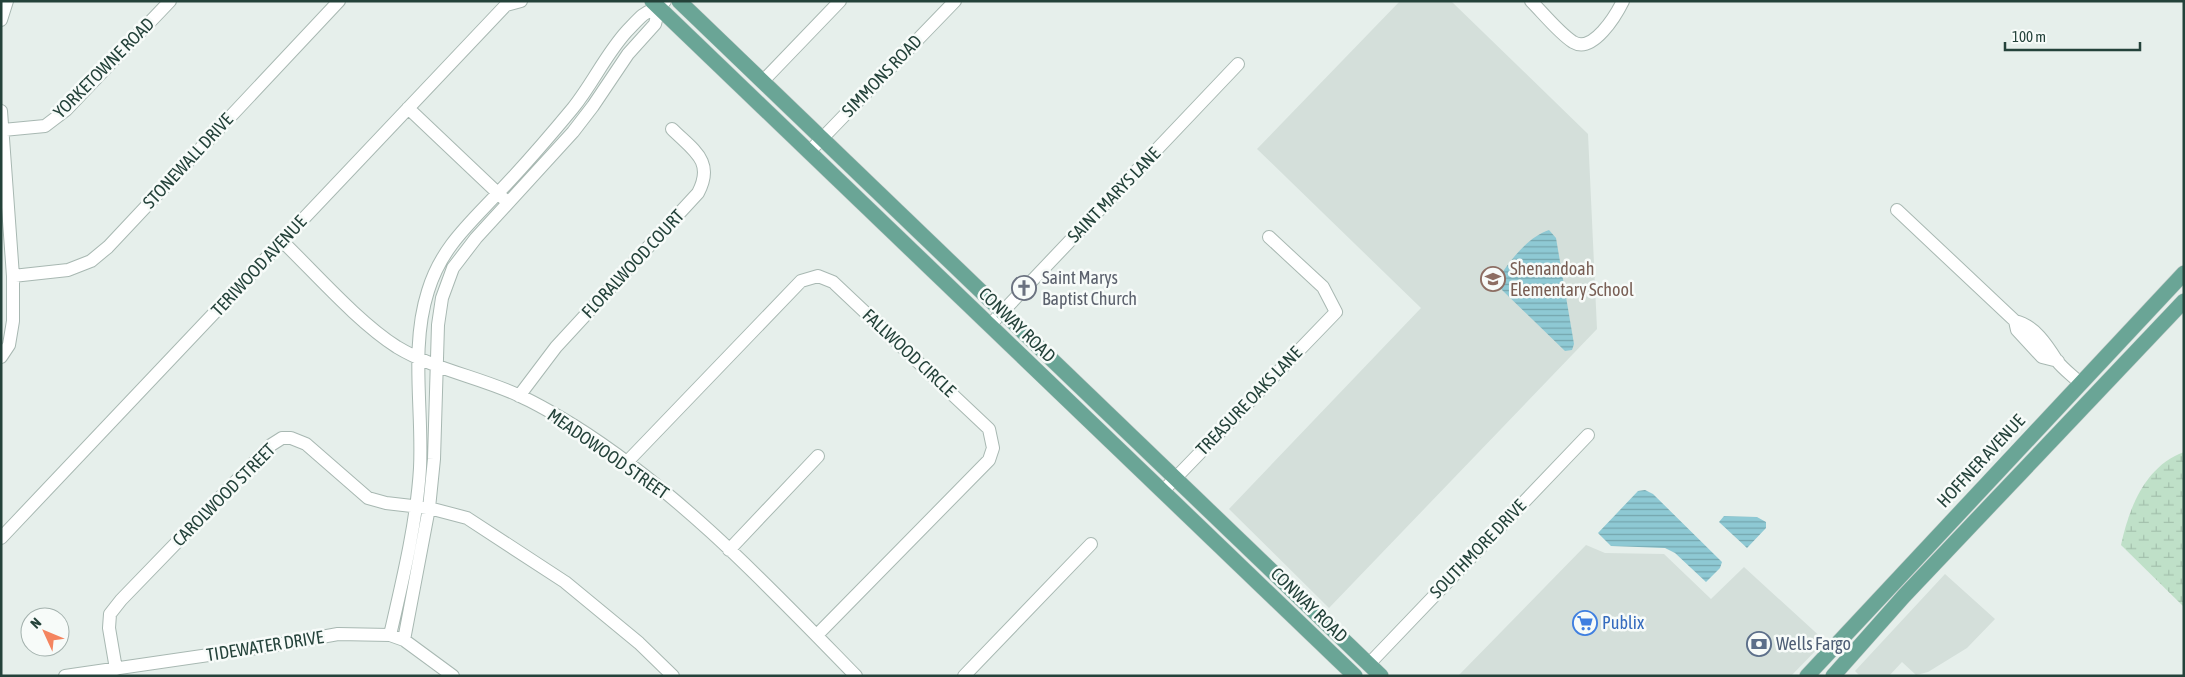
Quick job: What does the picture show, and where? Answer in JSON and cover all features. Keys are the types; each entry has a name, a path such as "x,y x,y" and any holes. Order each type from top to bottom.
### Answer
{"main road":[{"name":"CONWAY ROAD","path":"679,1 1382,676"},
{"name":"CONWAY ROAD","path":"659,3 809,152 1355,675"},
{"path":"2142,345 2140,332 2173,295 2184,274"},
{"name":"HOFFNER AVENUE","path":"1807,676 1966,504 2184,274"},
{"path":"1833,676 1904,596 2184,301"},
{"path":"1904,596 1905,580 1958,522 1966,504"},
{"path":"1868,637 1872,625 1887,608 1891,596 1890,587"}],"street":[{"path":"1,20 7,1"},
{"name":"YORKETOWNE ROAD","path":"3,130 45,126 66,110 170,1"},
{"name":"STONEWALL DRIVE","path":"13,276 68,270 91,262 108,247 339,1"},
{"name":"TERIWOOD AVENUE","path":"1,538 506,5 521,1"},
{"path":"763,81 840,1"},
{"name":"SIMMONS ROAD","path":"809,152 955,1"},
{"path":"1531,1 1574,43 1586,44 1598,36 1612,21 1623,1"},
{"path":"404,640 422,507 419,359 420,327 428,291 442,260 462,229 498,193 572,108 594,79 618,41 644,14 659,3"},
{"path":"390,635 434,459 438,325 442,298 453,268 476,238 509,204 593,106 628,54 655,24 659,3"},
{"name":"SAINT MARYS LANE","path":"990,325 1238,64"},
{"path":"408,108 509,204"},
{"path":"1,111 13,276 12,321 9,345 1,357"},
{"name":"FLORALWOOD COURT","path":"520,396 556,347 698,193 704,182 705,168 701,158 672,129"},
{"path":"1897,210 2015,321 2024,323 2051,348 2058,361 2080,383"},
{"name":"TREASURE OAKS LANE","path":"1162,491 1336,312 1323,287 1270,237"},
{"name":"MEADOWOOD STREET","path":"283,242 371,328 397,346 419,359 520,396 572,425 627,462 682,505 817,635 856,676"},
{"name":"FALLWOOD CIRCLE","path":"627,462 801,281 818,276 833,282 989,429 994,448 989,460 817,635"},
{"name":"SOUTHMORE DRIVE","path":"1369,664 1588,435"},
{"name":"CAROLWOOD STREET","path":"116,669 109,628 110,614 121,600 271,445 282,438 291,438 306,444 368,498 386,503 422,507 467,518 565,582 639,643 673,676"},
{"path":"729,550 818,456"},
{"path":"964,676 1091,544"},
{"path":"1281,605 1296,594"},
{"path":"1296,594 1296,619"},
{"name":"TIDEWATER DRIVE","path":"65,676 338,634 390,635 404,640 453,676"}],"shaded area":[{"name":"Shenandoah Elementary School","path":"1400,1 1451,1 1588,134 1597,329 1329,608 1229,509 1421,308 1257,149"},
{"path":"1586,545 1605,553 1664,554 1711,599 1744,567 1825,641 1791,676 1458,676"},
{"path":"1945,574 1995,619 1967,648 1928,672 1916,675 1902,662 1889,676 1860,676 1855,671"}],"green space":[{"path":"2184,452 2184,607 2121,545 2134,503 2149,478 2170,458"}],"water":[{"path":"1549,230 1556,238 1574,344 1572,350 1565,351 1496,282 1512,259 1533,238"},
{"path":"1645,490 1653,494 1722,562 1720,568 1706,582 1675,553 1665,548 1611,546 1598,533 1638,491"},
{"path":"1724,516 1757,517 1766,522 1766,528 1747,548 1719,522"}],"place":[{"name":"Shenandoah Elementary School","path":"1493,279"},
{"name":"Saint Marys Baptist Church","path":"1024,288"},
{"name":"Publix","path":"1585,623"},
{"name":"Wells Fargo","path":"1759,644"}]}
